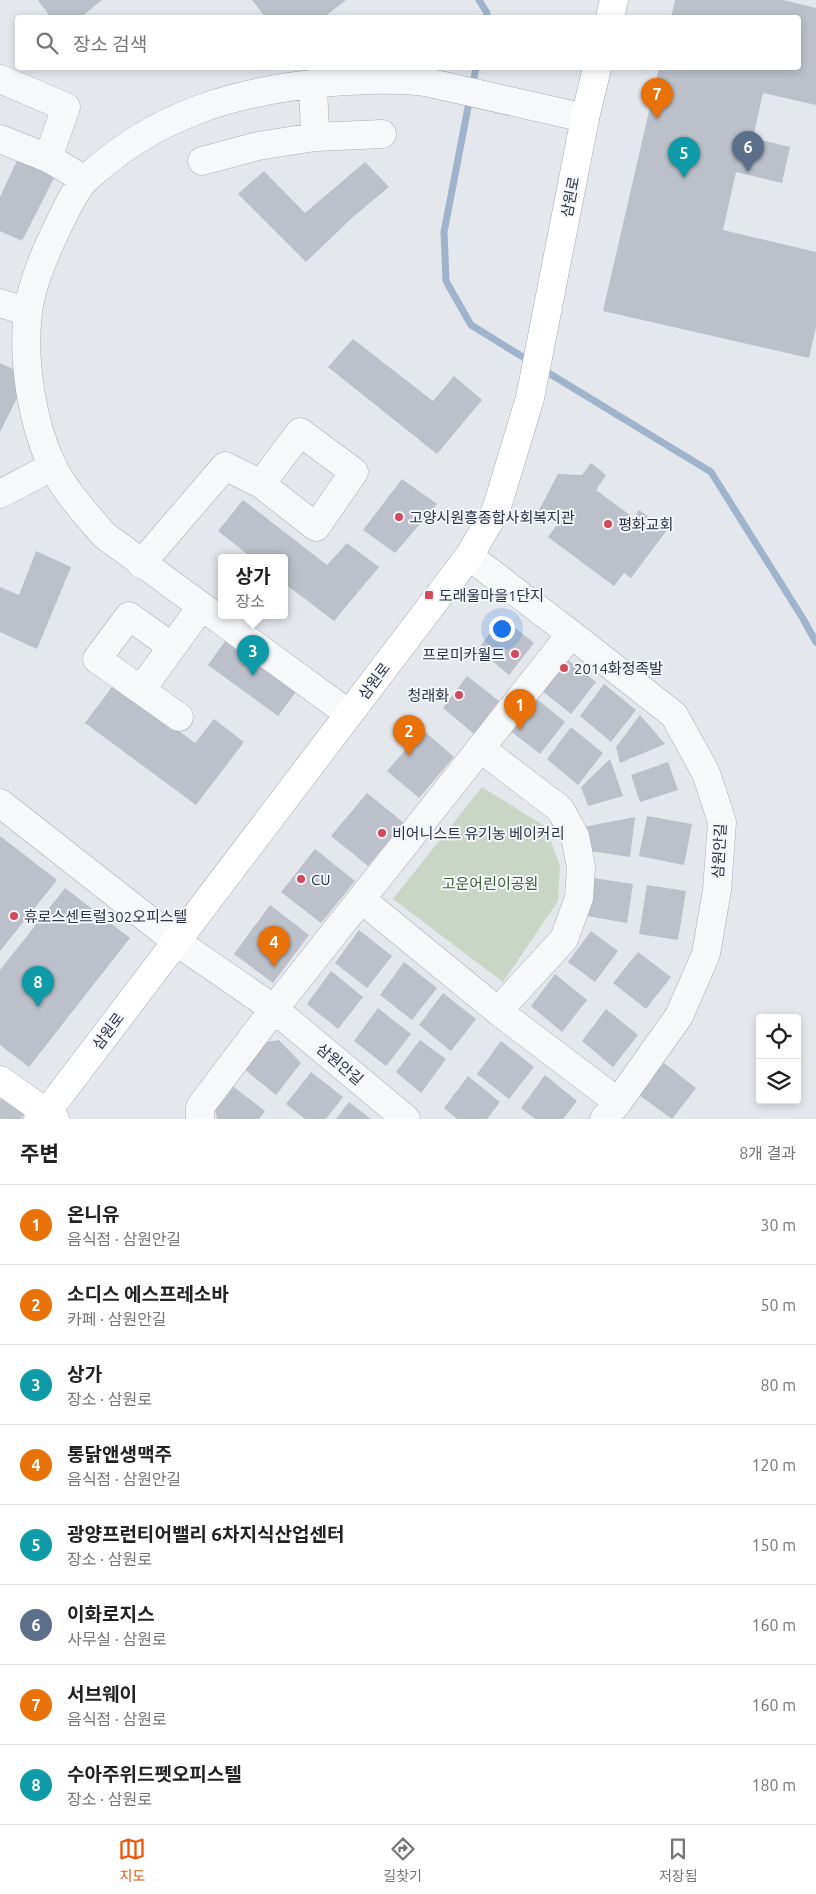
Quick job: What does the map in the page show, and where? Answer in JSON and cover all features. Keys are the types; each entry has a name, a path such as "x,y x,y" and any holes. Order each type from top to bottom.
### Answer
{"main road":[{"path":"611,15 614,0"},
{"name":"삼원로","path":"46,1116 53,1104 469,556 496,510 530,398 585,118 597,70"},
{"path":"0,1080 46,1116"}],"street":[{"path":"0,79 66,107 48,158"},
{"path":"349,714 104,536 76,502 52,466 40,431 32,394 26,350 28,312 42,261 62,216 85,180 120,152 150,132 191,112 241,95 313,84 358,80 409,79 585,118"},
{"path":"313,84 315,137"},
{"path":"202,161 258,146 315,137 382,134"},
{"path":"0,139 48,158 85,180"},
{"path":"0,303 28,312"},
{"path":"0,494 52,466"},
{"path":"141,564 225,466 261,484"},
{"name":"삼원안길","path":"361,899 498,1011 611,1111 679,1016 706,954 717,890 722,822 706,773 674,715 469,556"},
{"path":"141,690 201,607"},
{"path":"172,647 129,616 97,659 179,717"},
{"path":"200,1119 200,1107 274,1009 571,634"},
{"path":"480,748 560,809 575,836 581,867 579,898 564,939 498,1011"},
{"path":"0,803 177,942"},
{"name":"삼원안길","path":"177,942 274,1009 406,1119"}],"green space":[{"name":"고운어린이공원","path":"482,787 546,827 560,867 558,901 503,982 393,899"}],"building":[{"path":"38,0 102,0 84,15 49,15"},
{"path":"252,0 346,0 327,15 264,15"},
{"path":"675,0 783,0 816,8 816,105 763,93 753,138 790,147 782,183 736,172 723,230 816,252 816,327 809,358 603,311 659,70 801,70 801,15 672,15"},
{"path":"20,154 58,170 22,241 0,231 0,197"},
{"path":"365,162 389,187 354,216 306,262 238,194 264,171 305,213"},
{"path":"353,339 433,401 454,376 482,400 437,454 328,367"},
{"path":"0,363 28,376 0,432"},
{"name":"평화교회","path":"591,463 606,475 596,490 634,518 639,510 667,530 631,578 624,573 614,586 548,537 562,518 552,511 538,512 558,474 582,475"},
{"name":"고양시원흥종합사회복지관","path":"402,479 437,504 395,553 363,530"},
{"path":"243,500 327,565 347,543 379,567 334,621 288,586 288,554 247,554 218,531"},
{"path":"36,551 71,567 37,649 0,632 0,587 19,595"},
{"path":"502,617 534,643 509,675 478,649"},
{"path":"228,637 299,688 278,716 208,665"},
{"path":"564,657 596,682 571,714 540,689"},
{"path":"467,676 499,701 474,734 443,708"},
{"path":"115,683 195,743 214,719 244,742 196,805 85,723"},
{"path":"604,684 636,710 611,742 580,716"},
{"path":"533,696 565,722 540,754 508,729"},
{"path":"640,715 665,744 620,763 616,747"},
{"path":"571,727 603,753 578,785 547,759"},
{"path":"423,730 454,757 419,798 387,771"},
{"path":"610,759 623,796 588,806 581,787"},
{"path":"668,762 678,790 640,802 631,775"},
{"path":"367,793 404,823 368,866 331,836"},
{"path":"647,816 692,824 684,865 639,856"},
{"path":"635,817 630,857 590,851 583,827"},
{"name":"휴로스센트럴302오피스텔","path":"0,836 57,880 0,951"},
{"path":"315,849 355,881 321,923 281,892"},
{"path":"593,878 633,884 627,923 587,916"},
{"path":"647,885 686,891 678,940 639,934"},
{"path":"65,888 130,938 29,1067 0,1045 0,970"},
{"path":"270,905 309,935 273,983 234,954"},
{"path":"359,930 392,956 367,988 335,963"},
{"path":"591,931 618,951 595,982 568,962"},
{"path":"638,952 671,977 646,1009 613,983"},
{"path":"404,962 437,988 412,1020 380,995"},
{"path":"331,971 363,997 338,1029 307,1004"},
{"path":"555,974 587,1000 562,1032 531,1006"},
{"path":"443,993 476,1019 451,1051 419,1025"},
{"path":"378,1008 411,1034 386,1066 354,1041"},
{"path":"606,1009 638,1035 613,1067 582,1041"},
{"path":"279,1040 301,1063 276,1095 239,1065 253,1044"},
{"path":"420,1040 446,1059 421,1093 396,1072"},
{"path":"501,1041 534,1067 509,1099 477,1074"},
{"path":"664,1063 696,1088 672,1119 639,1095"},
{"path":"311,1072 343,1097 326,1119 305,1119 286,1104"},
{"path":"545,1075 577,1101 563,1119 535,1119 521,1108"},
{"path":"468,1076 500,1102 487,1119 457,1119 444,1108"},
{"path":"230,1084 265,1111 259,1119 217,1119 214,1104"},
{"path":"349,1102 371,1119 336,1119"}],"waterway":[{"path":"479,0 487,15"},
{"path":"472,87 476,70"},
{"path":"470,97 444,232 446,281 471,325 531,362"},
{"path":"542,369 711,472 816,642"}],"tunnel":[{"path":"0,1100 24,1119"}],"place":[{"name":"서브웨이","path":"657,119"},
{"name":"이화로지스","path":"748,172"},
{"name":"광양프런티어밸리 6차지식산업센터","path":"684,178"},
{"name":"고양시원흥종합사회복지관","path":"399,517"},
{"name":"평화교회","path":"608,524"},
{"name":"도래울마을1단지","path":"429,595"},
{"name":"프로미카월드","path":"515,654"},
{"name":"2014화정족발","path":"564,668"},
{"name":"상가","path":"253,676"},
{"name":"청래화","path":"459,695"},
{"name":"온니유","path":"520,730"},
{"name":"소디스 에스프레소바","path":"409,756"},
{"name":"비어니스트 유기농 베이커리","path":"382,833"},
{"name":"CU","path":"301,879"},
{"name":"휴로스센트럴302오피스텔","path":"14,916"},
{"name":"통닭앤생맥주","path":"274,967"},
{"name":"수아주위드펫오피스텔","path":"38,1007"}]}
